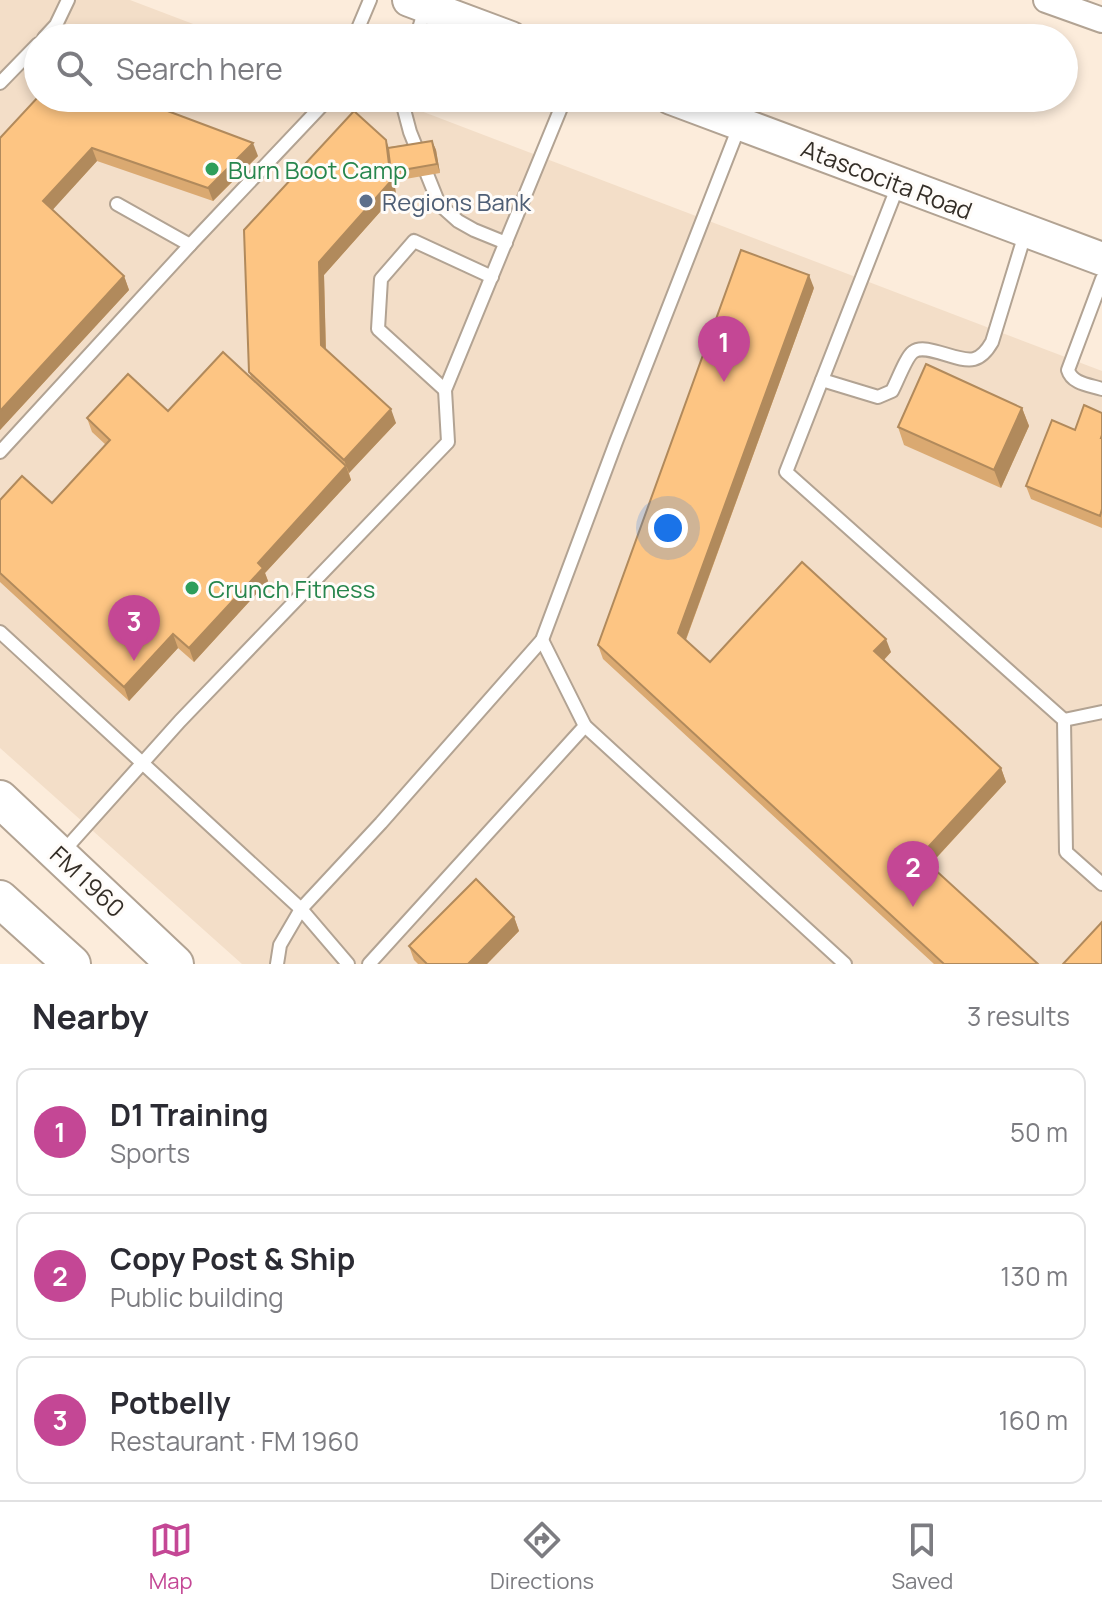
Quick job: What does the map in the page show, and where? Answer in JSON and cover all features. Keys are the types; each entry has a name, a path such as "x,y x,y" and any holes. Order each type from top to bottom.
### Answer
{"main road":[{"path":"418,3 474,24"},
{"name":"Atascocita Road","path":"708,112 1102,259"},
{"name":"FM 1960","path":"0,799 175,964"},
{"path":"0,899 72,964"}],"street":[{"path":"1046,0 1102,20"}],"lane":[{"path":"56,24 68,0"},
{"path":"360,24 370,0"},
{"path":"417,24 418,3"},
{"path":"0,83 24,58"},
{"path":"0,452 316,112"},
{"path":"405,112 439,204 458,221 506,243"},
{"path":"60,855 180,721 448,442 445,390 559,112"},
{"path":"277,964 280,945 301,909 542,640 740,124"},
{"path":"899,183 786,472 1064,720 1066,852 1102,884"},
{"path":"117,204 190,245"},
{"path":"822,380 878,397 892,391 910,353 920,349 974,359 985,353 992,342 1026,231"},
{"path":"445,390 378,329 381,279 414,241 492,277"},
{"path":"1102,279 1068,370 1074,380 1102,389"},
{"path":"0,632 301,909 348,964"},
{"path":"542,640 585,726 845,964"},
{"path":"1064,720 1102,712"},
{"path":"369,964 585,726"}],"shaded area":[{"path":"0,0 130,0 193,24 24,24 24,112 424,112 1102,371 1102,964 242,964 0,748"}],"building":[{"path":"24,112 170,112 253,143 208,188 92,148 43,201 124,276 0,411 0,138"},
{"path":"353,112 386,140 391,181 319,262 321,345 391,409 344,460 249,372 244,230"},
{"path":"432,141 437,164 391,172 388,148"},
{"path":"741,250 809,275 678,633 710,662 802,562 886,639 874,651 1001,768 920,856 1038,964 944,964 598,645"},
{"path":"223,352 346,466 258,563 263,568 189,648 173,634 124,687 0,573 0,500 22,476 52,503 110,440 87,418 128,374 168,411"},
{"path":"926,364 1022,408 994,470 898,427"},
{"path":"1084,405 1102,413 1100,516 1026,486 1052,420 1075,430"},
{"path":"476,879 514,917 468,964 427,964 409,946"},
{"path":"1102,922 1102,964 1063,964"}],"place":[{"name":"Burn Boot Camp","path":"212,169"},
{"name":"Regions Bank","path":"366,201"},
{"name":"D1 Training","path":"724,382"},
{"name":"Crunch Fitness","path":"192,588"},
{"name":"Potbelly","path":"134,661"},
{"name":"Copy Post & Ship","path":"913,907"}]}
